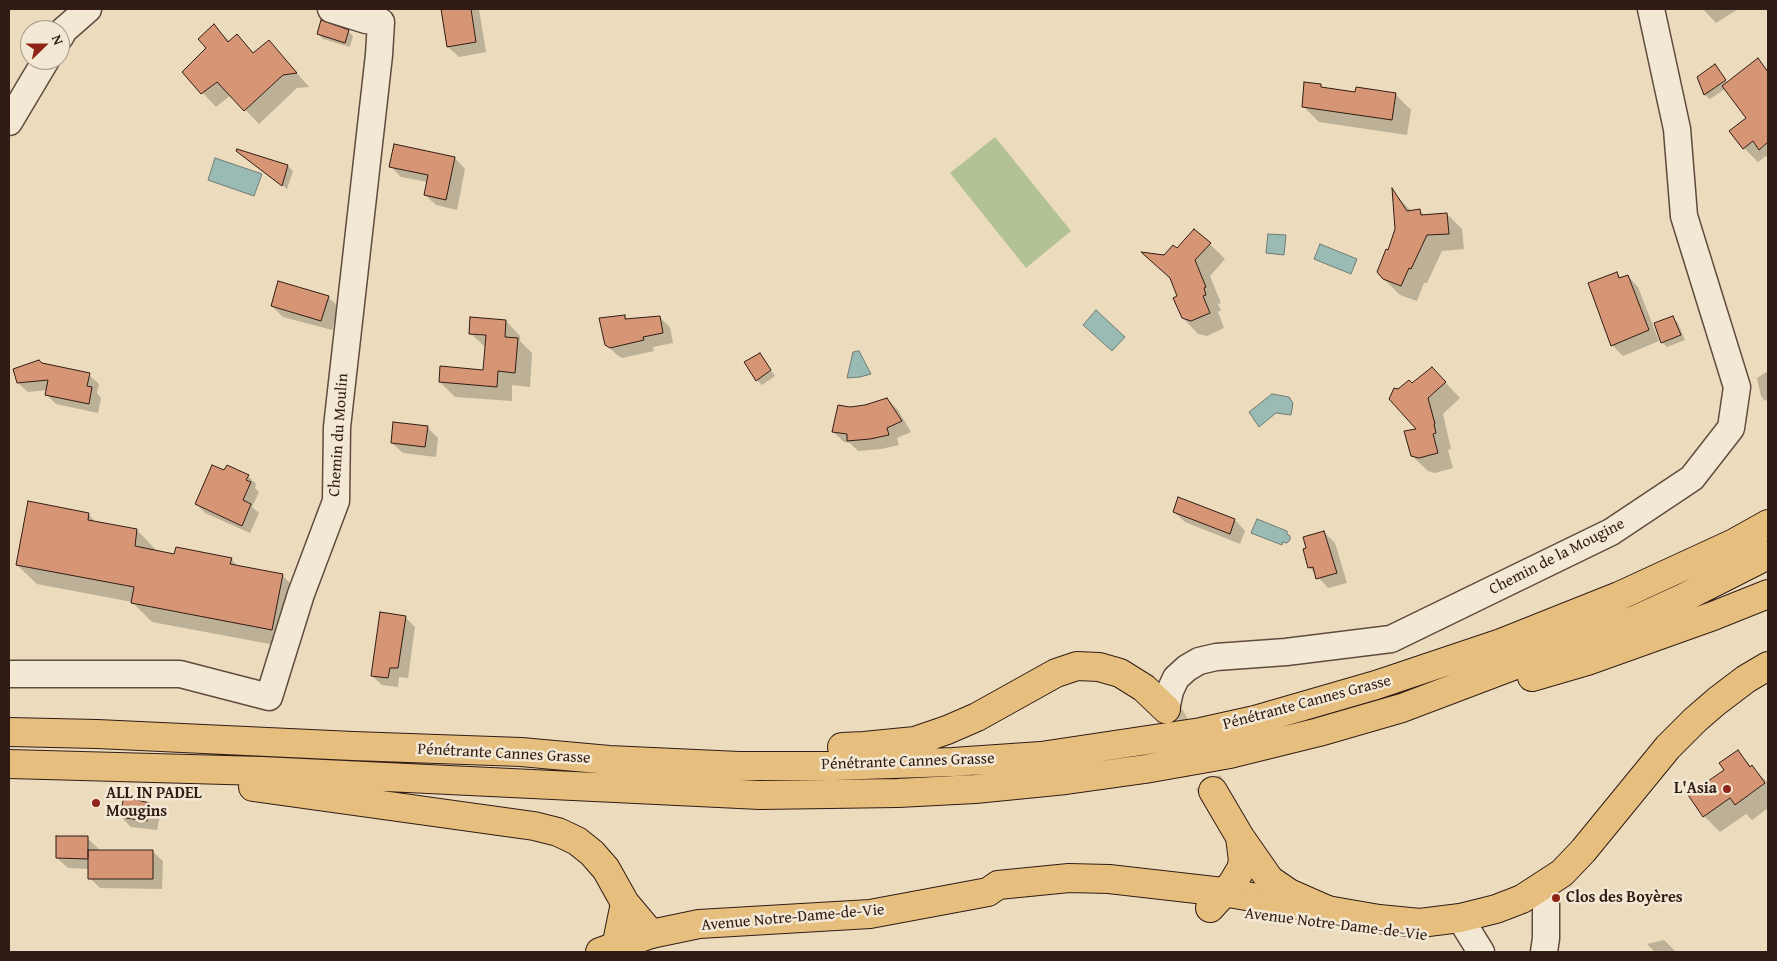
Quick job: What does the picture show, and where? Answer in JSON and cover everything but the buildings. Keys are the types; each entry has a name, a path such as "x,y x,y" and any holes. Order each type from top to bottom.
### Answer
{"main road":[{"name":"Pénétrante Cannes Grasse","path":"9,732 522,752 609,760 739,766 832,766 953,762 1041,756 1201,732 1255,720 1376,686 1501,644 1619,596 1734,543 1768,524"},
{"name":"Pénétrante Cannes Grasse","path":"9,764 271,772 760,794 898,793 975,789 1066,780 1145,769 1230,754 1319,732 1402,708 1586,640 1637,619 1768,555"},
{"path":"1402,708 1554,671 1704,619 1768,594"},
{"path":"522,752 864,746 915,741 977,717 1056,673 1077,666 1098,667 1120,673 1144,688 1166,709"},
{"name":"Avenue Notre-Dame-de-Vie","path":"1545,895 1668,747 1717,701 1746,679 1768,666"},
{"name":"Avenue Notre-Dame-de-Vie","path":"1217,900 1336,928 1411,937 1470,935 1496,909 1522,899 1545,895 1574,884 1602,855 1704,731 1768,683"},
{"path":"108,767 534,826 550,830 577,841 592,853 606,869 625,903 651,934"},
{"path":"1213,791 1240,837 1270,880 1289,893 1330,911"},
{"path":"1217,900 1236,878 1243,861 1240,837"},
{"name":"Avenue Notre-Dame-de-Vie","path":"608,949 651,934 699,924 870,914 988,892 1000,896 1072,887 1110,888 1330,911 1379,919 1420,922 1470,935"},
{"path":"608,949 625,903"}],"street":[{"path":"70,25 88,9"},
{"name":"Chemin du Moulin","path":"9,674 180,674 268,697 301,594 336,501 337,427 379,55 381,22 366,20 331,9"},
{"name":"Chemin de la Mougine","path":"1166,709 1170,691 1176,678 1187,668 1199,661 1216,657 1286,652 1391,639 1612,532 1692,478 1731,428 1737,387 1684,216 1677,129 1651,9"},
{"path":"9,122 40,70"},
{"path":"1544,952 1546,938 1545,895"}],"green space":[{"path":"995,137 1071,231 1026,268 950,173"}],"water":[{"path":"215,158 262,174 254,196 208,180"},
{"path":"1268,234 1286,235 1284,255 1266,253"},
{"path":"1320,244 1357,259 1351,274 1314,259"},
{"path":"1096,310 1125,337 1112,351 1083,325"},
{"path":"859,351 871,374 847,378 853,352"},
{"path":"1272,394 1289,397 1293,403 1291,415 1276,413 1259,427 1249,412"},
{"path":"1257,519 1287,531 1290,540 1287,543 1283,542 1282,545 1251,533"}],"tunnel":[{"path":"1166,709 1213,791"}],"place":[{"name":"L'Asia","path":"1727,789"},
{"name":"ALL IN PADEL Mougins","path":"96,803"},
{"name":"Clos des Boyères","path":"1556,898"}]}
